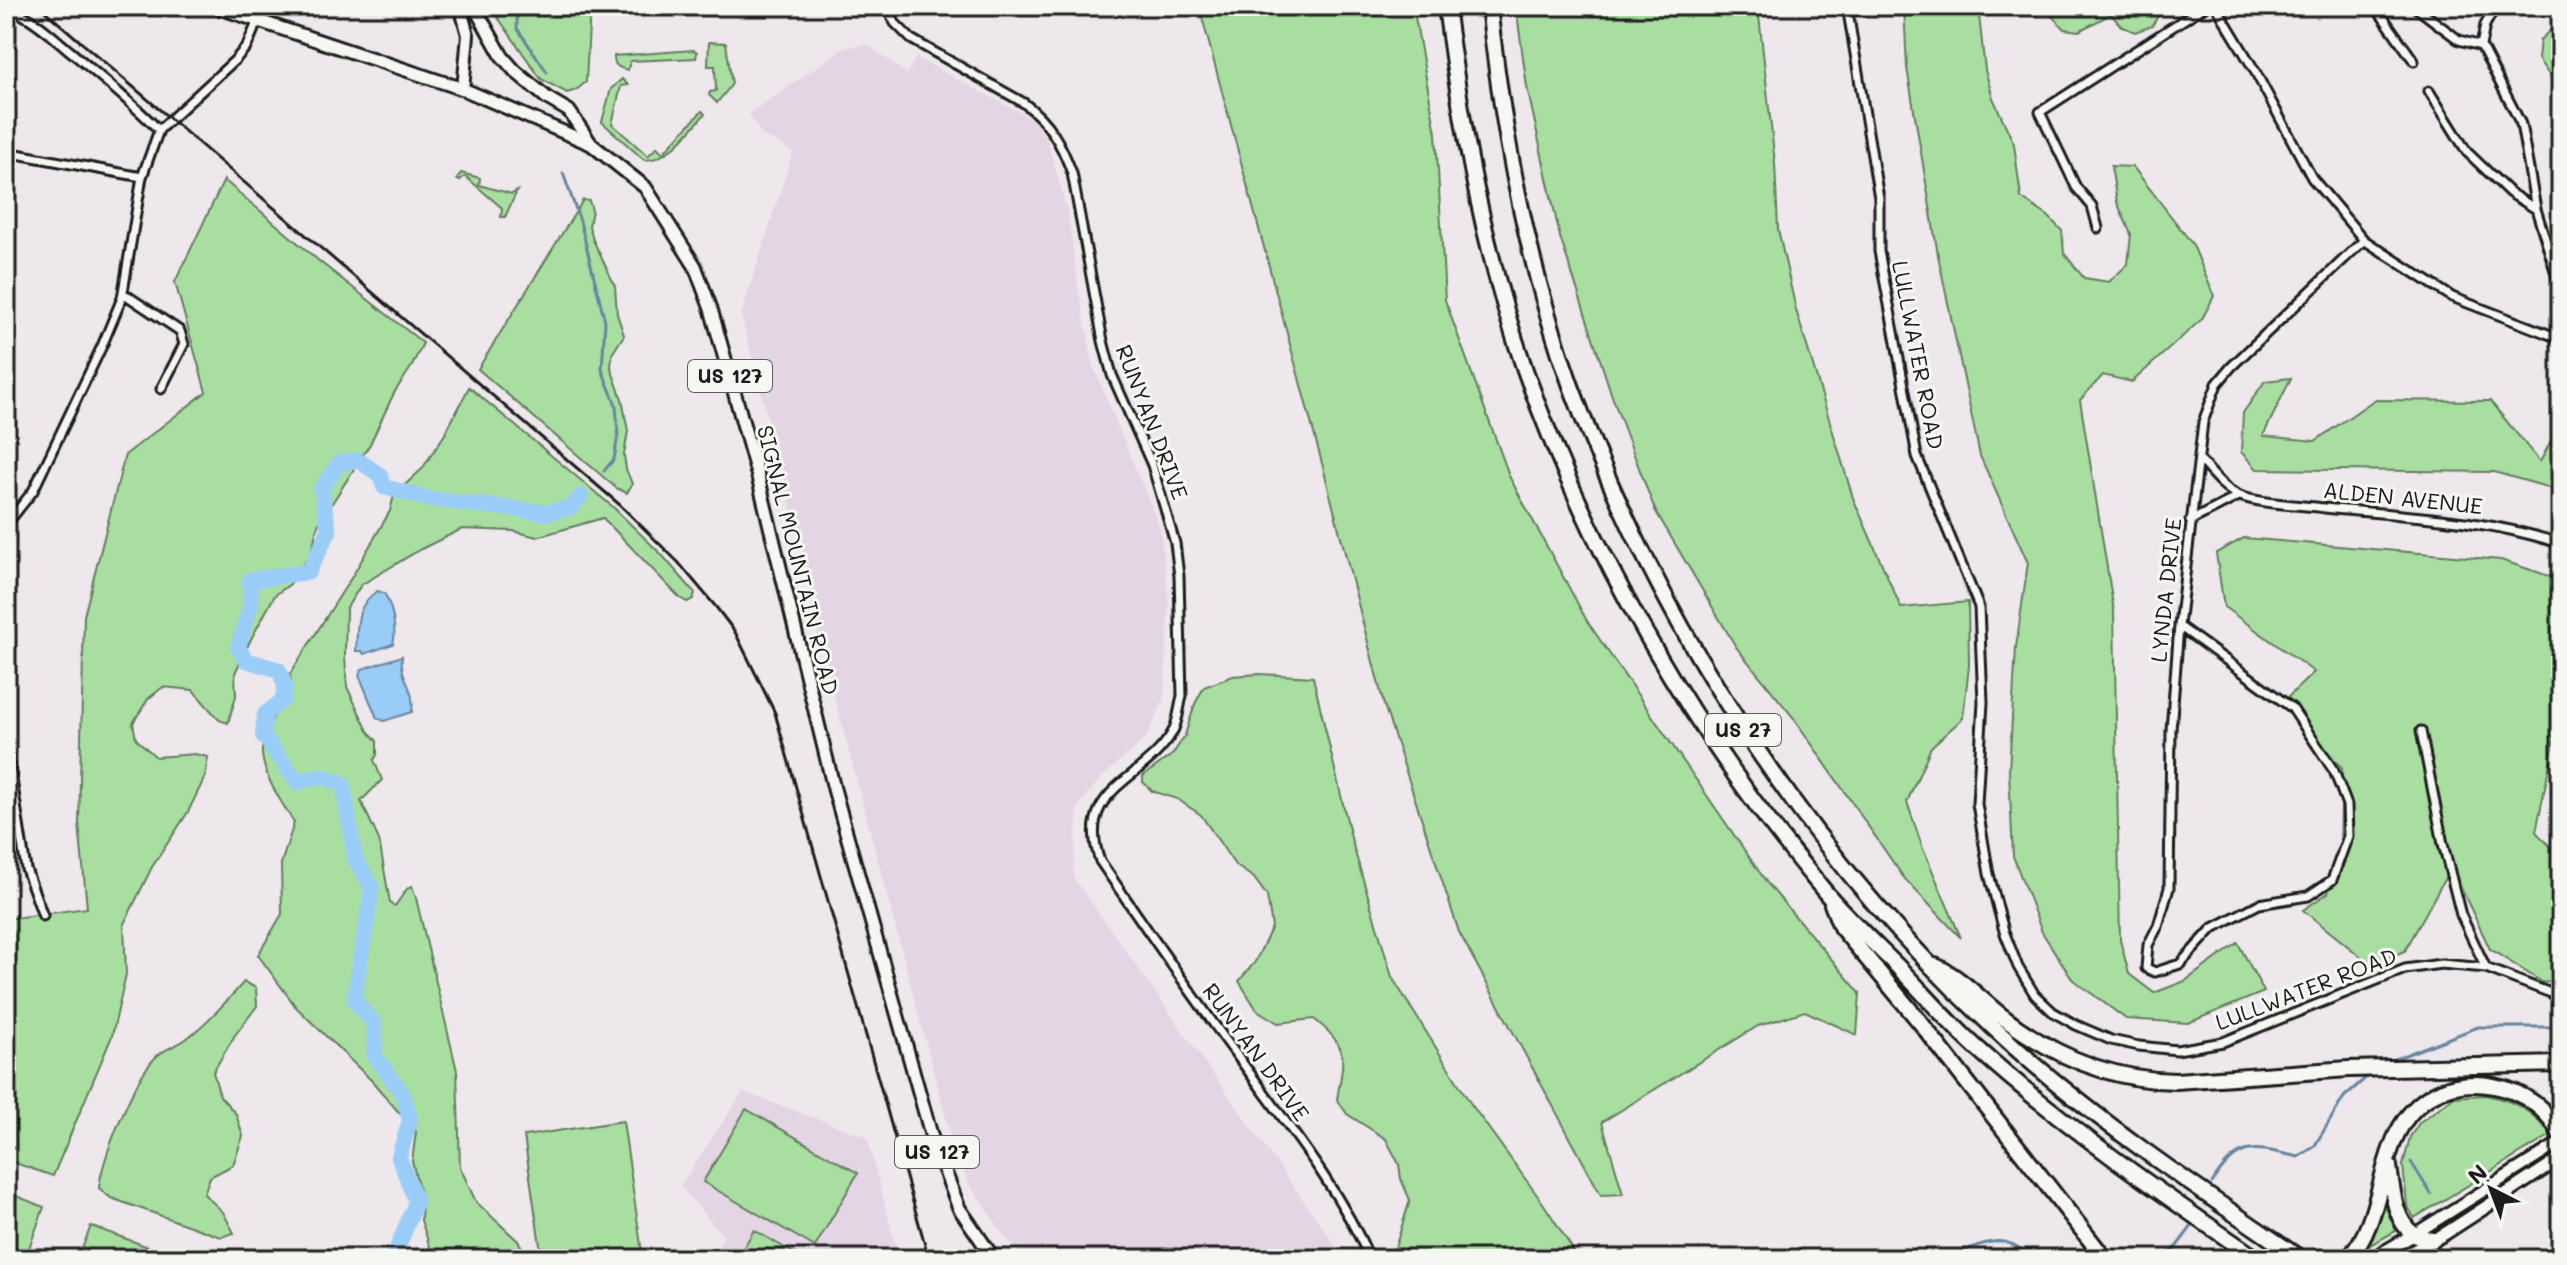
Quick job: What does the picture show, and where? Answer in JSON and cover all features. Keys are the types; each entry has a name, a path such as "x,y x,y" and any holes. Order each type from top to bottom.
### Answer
{"highway":[{"name":"US 27","path":"1446,6 1458,103 1479,206 1525,369 1585,514 1672,679 1772,825 1828,896 1975,1046 2062,1121 2257,1259"},
{"name":"US 27","path":"1489,6 1510,156 1545,303 1571,384 1626,517 1685,634 1750,740 1799,812 1833,855 1926,962 2023,1054 2161,1164 2301,1259"},
{"path":"1828,896 1841,927 1920,1022 2105,1259"},
{"path":"1926,962 1952,973 2001,1016 2047,1046 2104,1072 2144,1081 2394,1067 2561,1064"},
{"path":"2348,1259 2367,1233 2396,1131 2426,1098 2459,1085 2492,1085 2521,1094 2546,1113 2561,1135"},
{"path":"2387,1157 2397,1207 2406,1226 2413,1235 2433,1240"}],"main road":[{"name":"SIGNAL MOUNTAIN ROAD","path":"214,6 463,89 591,144 645,187 695,266 711,309 758,477 834,789 932,1138 959,1208 994,1259"},
{"path":"460,6 468,35 463,89"},
{"path":"474,6 502,56 547,98 569,111 591,144"},
{"path":"2372,1259 2561,1142"},
{"path":"2399,1259 2561,1158"}],"street":[{"name":"RUNYAN DRIVE","path":"886,6 895,23 911,39 1024,103 1041,116 1063,149 1072,173 1112,375 1152,465 1175,543 1179,576 1182,696 1172,733 1105,798 1095,818 1094,845 1100,861 1173,968 1335,1193 1370,1259"},
{"name":"LULLWATER ROAD","path":"1847,6 1879,198 1879,251 1917,456 1979,607 1983,702 1977,804 1992,888 2004,931 2025,981 2035,995 2053,1012 2111,1040 2177,1050 2223,1042 2405,969 2441,964 2486,968 2561,997"},
{"path":"2098,228 2092,206 2076,187 2040,112 2205,6"},
{"path":"2216,6 2312,178 2364,240 2452,297 2561,339"},
{"path":"2375,6 2414,61"},
{"path":"2414,6 2459,40 2481,46"},
{"path":"2496,6 2485,25 2481,46 2521,124 2536,209 2561,290"},
{"path":"9,9 39,25 159,130"},
{"path":"6,525 33,491 102,346 123,293 142,177 159,130 235,60 247,46 258,20"},
{"path":"2429,91 2467,152 2510,193 2536,209"},
{"path":"6,182 10,153 142,177"},
{"name":"LYNDA DRIVE","path":"2179,626 2292,708 2334,771 2347,805 2348,836 2332,880 2308,896 2259,904 2213,928 2180,964 2155,972 2146,968 2148,945 2158,926 2169,888 2171,730 2179,626 2203,422 2209,400 2217,384 2249,348 2364,240"},
{"path":"123,293 180,331 184,344 161,389"},
{"path":"2190,521 2239,496 2199,459"},
{"name":"ALDEN AVENUE","path":"2239,496 2490,526 2532,534 2561,544"},
{"path":"2421,731 2443,844 2461,915 2486,968"},
{"path":"6,741 26,869 43,916"}],"shaded area":[{"path":"867,44 907,74 916,57 1034,120 1048,142 1068,214 1094,368 1160,528 1169,604 1164,701 1145,739 1101,778 1078,806 1073,877 1345,1259 1026,1259 1004,1236 968,1182 953,1145 813,615 811,585 741,315 793,152 762,135 749,114 844,48"},
{"path":"743,1092 867,1137 899,1259 711,1259 724,1237 680,1186"}],"green space":[{"path":"490,6 590,6 586,82 567,93 541,79"},
{"path":"1199,6 1413,6 1436,133 1445,300 1510,478 1587,621 1767,883 1860,993 1857,1035 1805,1011 1758,1026 1602,1122 1623,1194 1601,1195 1459,932 1384,705"},
{"path":"1516,6 1758,6 1775,164 1778,229 1796,310 1853,498 1901,608 1968,602 1969,666 1963,718 1931,747 1907,802 1923,849 1961,938 1904,878 1793,717 1736,647 1655,510 1613,399 1560,237 1527,87"},
{"path":"1904,6 1978,6 1985,70 1993,98 2014,144 2021,198 2048,216 2062,231 2064,253 2084,278 2109,282 2128,264 2131,234 2117,202 2111,166 2133,167 2193,245 2214,296 2202,319 2132,382 2103,375 2080,400 2114,611 2120,940 2129,974 2154,993 2185,981 2238,943 2264,992 2188,1023 2126,1019 2072,979 2042,932 2013,856 2009,771 2016,647 2028,563 1980,456 1938,255 1907,68"},
{"path":"2050,6 2155,6 2159,14 2152,26 2135,32 2121,26 2111,14 2079,31 2064,29 2052,16"},
{"path":"2561,20 2561,92 2538,59 2540,40"},
{"path":"709,42 726,43 732,84 717,103 709,95 716,91 715,66 708,66"},
{"path":"697,52 696,58 630,61 628,70 618,66 614,60 614,56"},
{"path":"622,79 628,85 621,86 612,124 648,156 657,147 663,153 702,111 705,114 670,150 662,156 644,160 602,122 611,89"},
{"path":"461,173 480,178 479,185 512,194 517,191 505,217 501,217 502,208 465,176 459,181 457,179"},
{"path":"224,180 319,261 423,343 394,393 370,444 318,525 311,553 290,584 275,595 251,639 235,673 236,696 228,723 219,720 193,690 163,687 148,699 133,723 136,739 156,757 195,754 208,757 205,777 188,812 152,867 124,924 126,974 112,1036 53,1176 6,1160 6,919 87,908 79,824 84,616 125,455 206,392 175,282"},
{"path":"583,200 589,201 592,210 589,226 615,286 617,314 624,335 612,354 611,368 622,399 628,431 624,455 632,484 627,493 616,488 478,369"},
{"path":"2291,378 2263,436 2315,441 2374,400 2490,401 2540,462 2561,421 2561,491 2494,472 2257,469 2241,452 2243,413 2265,381"},
{"path":"469,387 613,507 695,593 693,599 687,602 680,598 603,518 537,537 513,531 462,529 361,585 346,609 347,687 368,731 377,741 374,760 382,780 361,801 379,840 390,903 395,906 412,886 416,898 457,1071 460,1167 476,1202 518,1241 529,1259 434,1259 421,1220 422,1201 412,1161 416,1132 371,1080 296,1007 258,955 282,914 281,864 294,823 264,764 262,750 266,733 273,717 289,696 290,674 353,575 390,511 394,495 422,469 445,434"},
{"path":"2244,538 2501,560 2561,580 2561,707 2536,832 2561,857 2561,983 2542,982 2490,949 2451,867 2405,951 2370,964 2303,910 2328,893 2340,845 2342,768 2285,700 2314,672 2224,607 2216,553"},
{"path":"1233,676 1313,677 1352,842 1392,977 1471,1104 1545,1206 1579,1259 1398,1259 1395,1248 1410,1200 1401,1179 1399,1164 1386,1139 1347,1114 1337,1099 1342,1063 1339,1046 1314,1019 1278,1023 1257,1010 1239,981 1255,962 1272,927 1267,896 1254,878 1235,865 1201,815 1177,799 1152,791 1143,782 1143,776 1173,754 1185,735 1204,687"},
{"path":"244,982 256,988 257,1006 213,1072 220,1096 236,1114 243,1136 233,1165 210,1177 204,1194 223,1212 234,1233 221,1237 111,1198 99,1188 120,1120 147,1068 158,1055 202,1026"},
{"path":"2485,1095 2522,1108 2551,1135 2414,1218 2407,1205 2403,1165 2410,1137 2420,1122 2454,1097"},
{"path":"746,1109 858,1173 815,1247 703,1182"},
{"path":"623,1121 643,1259 542,1259 524,1136"},
{"path":"6,1192 44,1207 25,1259 6,1259"},
{"path":"2385,1206 2396,1231 2370,1245"},
{"path":"91,1226 181,1259 78,1259"},
{"path":"754,1230 804,1259 737,1259"}],"water":[{"path":"377,591 384,593 391,611 393,644 364,654 356,651 359,617 364,604"},
{"path":"402,656 403,671 412,696 412,712 384,721 377,718 359,675 362,669"}],"waterway":[{"path":"517,6 517,28 547,72"},
{"path":"563,173 580,221 605,321 602,370 616,405 618,435 614,459 604,471"},
{"path":"393,1259 416,1202 399,1157 410,1120 403,1094 375,1056 374,1023 354,1000 372,887 355,859 343,784 321,776 297,782 263,735 265,714 283,700 285,685 279,670 246,660 238,647 251,604 250,580 308,572 329,531 321,489 339,463 358,460 380,475 384,487 429,499 547,513 571,507 581,496"},
{"path":"2387,1062 2478,1027 2561,1027"},
{"path":"2212,1183 2239,1153 2259,1149 2298,1157 2314,1147 2344,1097 2369,1075"},
{"path":"2411,1162 2431,1194"},
{"path":"2160,1259 2174,1250 2192,1226"},
{"path":"1948,1259 1970,1248 1996,1242 2014,1245 2034,1259"}],"railway":[{"path":"39,6 620,505 678,562 735,632 775,713 929,1259"}]}
